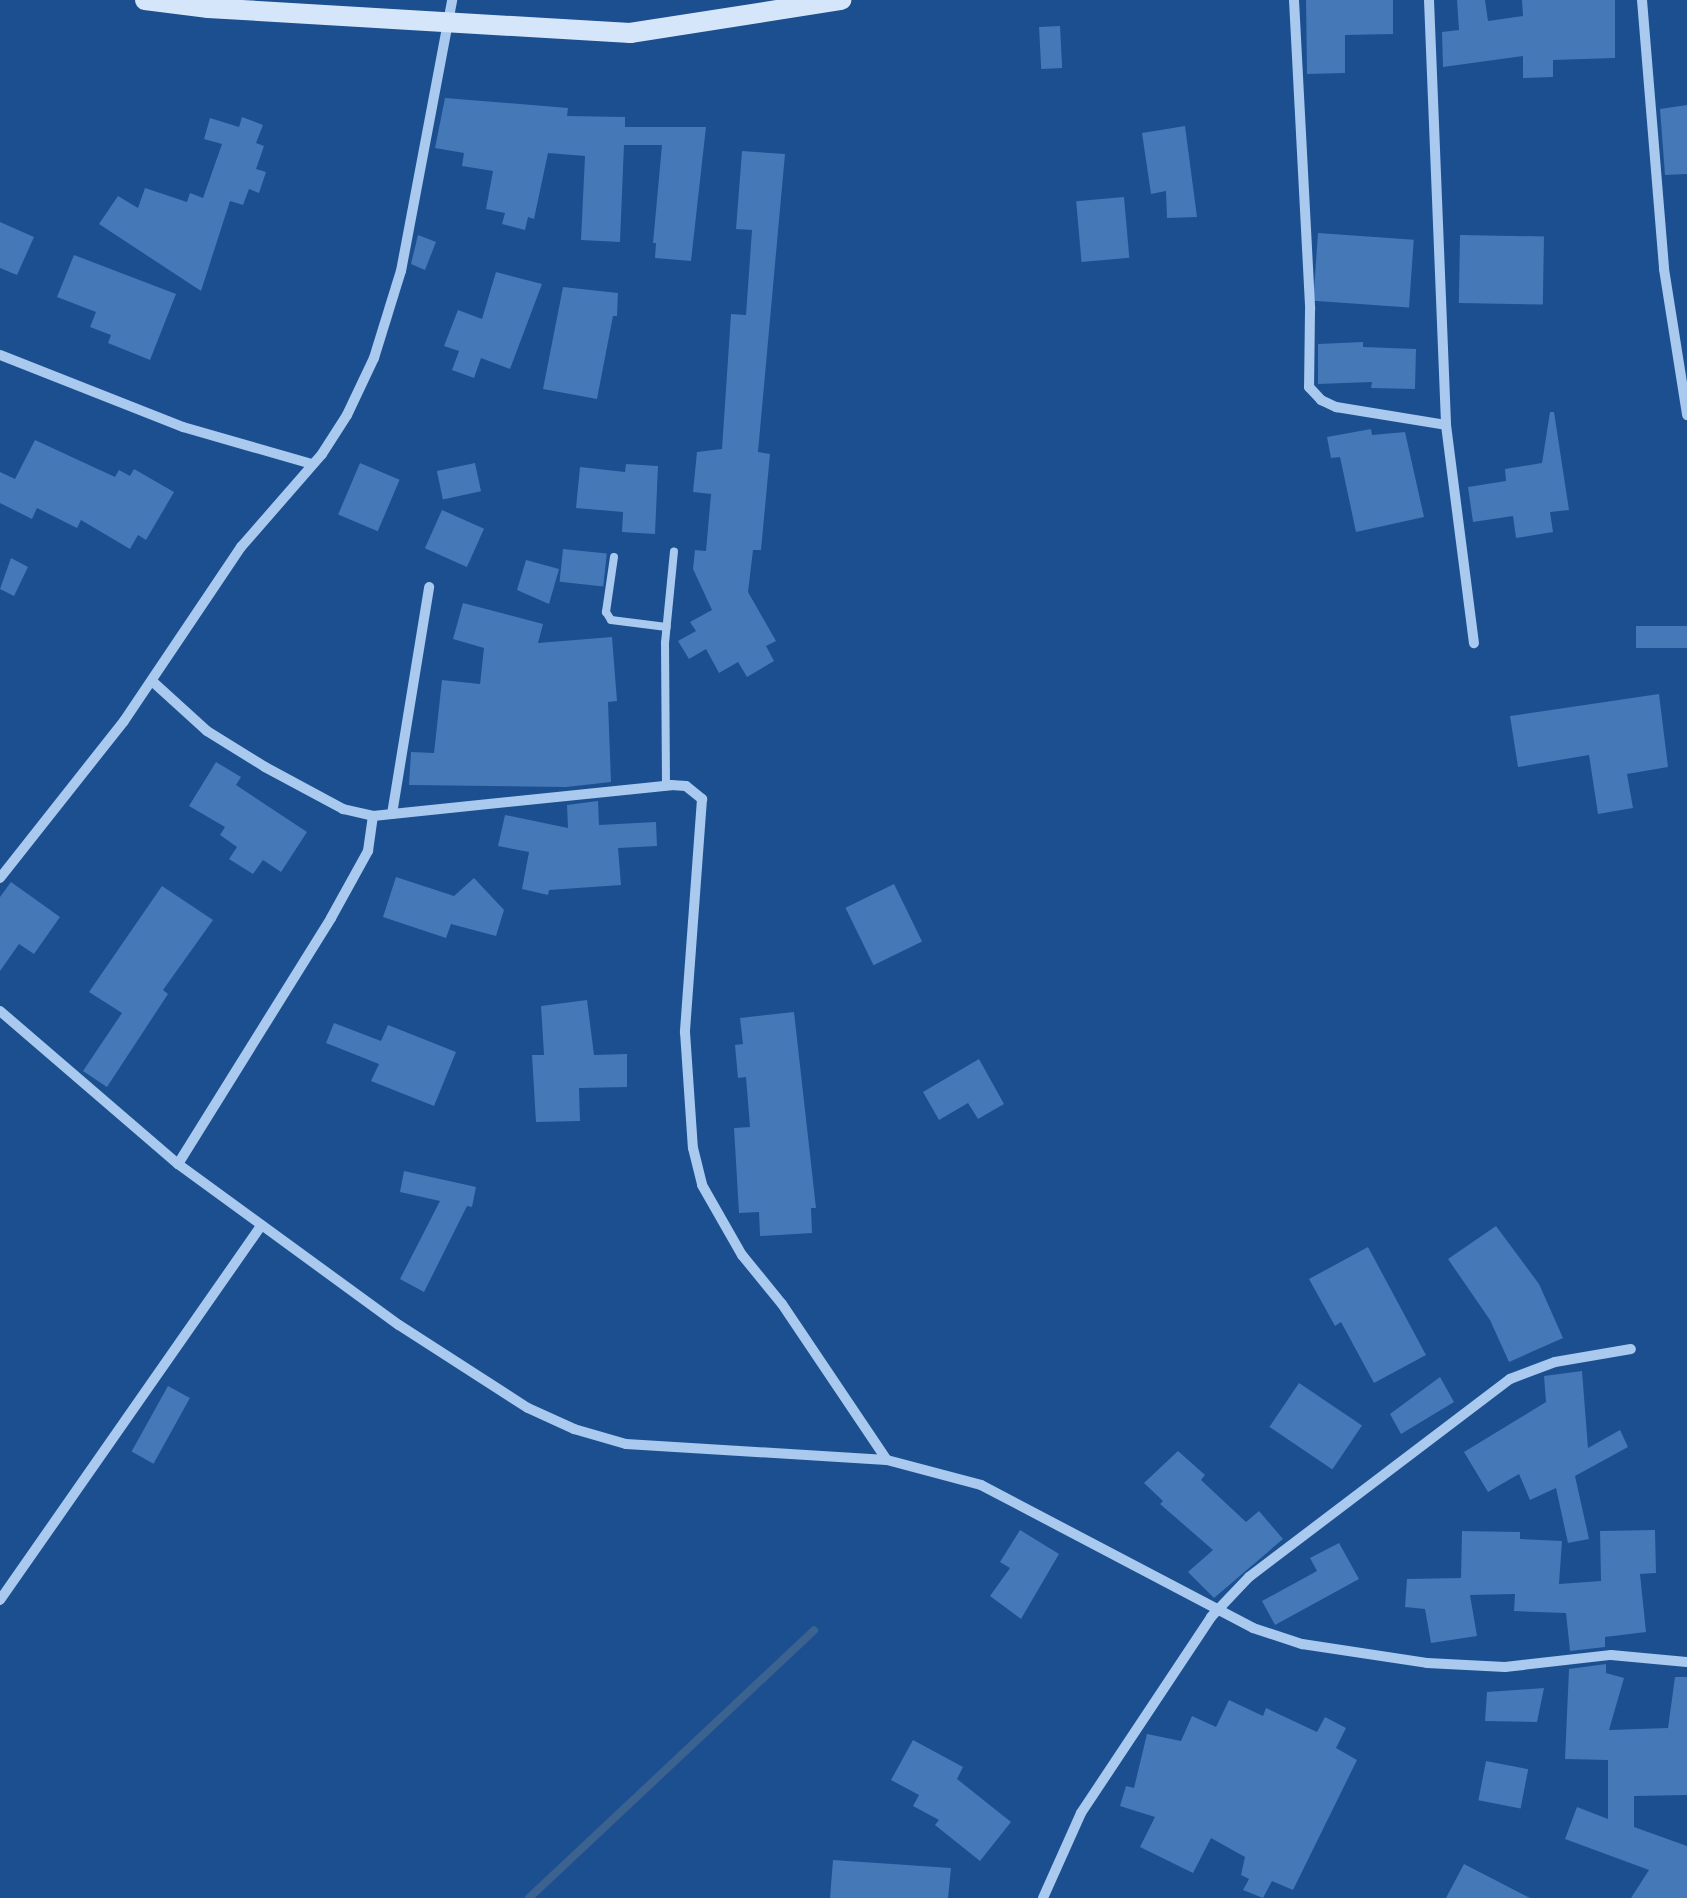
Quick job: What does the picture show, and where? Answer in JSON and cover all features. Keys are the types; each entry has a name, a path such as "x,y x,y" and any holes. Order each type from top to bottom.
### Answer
{"street":[{"path":"144,0 208,8 450,10 630,33 841,0"},
{"path":"1294,0 1310,310 1309,387 1321,400 1336,406 1446,425"},
{"path":"1428,0 1446,425 1474,643"},
{"path":"1642,0 1664,269 1687,415"},
{"path":"0,878 152,681 241,547 335,437 374,358 401,272 450,10"},
{"path":"0,355 183,427 312,464"},
{"path":"392,814 428,587"},
{"path":"152,681 206,731 343,808 372,816 666,785 695,792 704,808 685,1032 693,1148 702,1184 742,1255 782,1304 887,1460"},
{"path":"178,1164 368,851 372,816"},
{"path":"0,1011 178,1164 398,1326 512,1398 601,1440 765,1455 887,1460 981,1485 1270,1633 1361,1656 1505,1666 1612,1655 1687,1662"},
{"path":"0,1600 262,1225"},
{"path":"1043,1898 1081,1813 1218,1609 1274,1556 1510,1379 1555,1362 1630,1350"}],"lane":[{"path":"666,785 667,627 674,551"},
{"path":"614,557 606,612 611,620 667,627"}],"building":[{"path":"1306,0 1393,0 1393,34 1345,35 1345,73 1307,74"},
{"path":"1457,0 1485,0 1488,21 1523,16 1522,0 1615,0 1615,58 1553,60 1553,77 1523,78 1523,56 1443,67 1442,32 1459,30"},
{"path":"1060,26 1062,68 1041,69 1039,27"},
{"path":"445,98 568,108 567,116 625,117 625,127 706,127 691,261 655,258 662,145 624,145 620,242 581,240 585,156 548,153 534,219 528,217 525,230 502,224 505,213 486,209 493,171 462,166 464,153 435,148"},
{"path":"1687,105 1687,174 1665,175 1660,109"},
{"path":"242,117 263,125 256,143 264,146 256,169 266,172 259,193 249,189 243,205 230,201 201,291 99,224 118,196 138,208 145,188 187,202 190,193 203,198 222,144 204,139 210,118 239,127"},
{"path":"1185,126 1197,217 1167,218 1166,191 1151,194 1142,133"},
{"path":"742,151 785,154 758,452 770,454 761,550 753,550 748,592 776,641 766,646 774,661 747,677 738,662 719,673 706,649 689,659 678,641 696,631 690,622 712,610 693,569 695,550 706,551 711,494 693,492 697,452 722,449 731,314 746,315 752,230 736,229"},
{"path":"1124,197 1129,258 1081,262 1076,201"},
{"path":"0,222 34,237 17,275 0,268"},
{"path":"1318,233 1414,240 1409,308 1313,301"},
{"path":"418,235 436,242 425,270 411,264"},
{"path":"1460,235 1544,236 1543,304 1459,303"},
{"path":"74,255 176,294 150,360 108,343 111,335 90,327 96,312 57,297"},
{"path":"496,272 542,284 510,369 481,358 474,378 452,370 459,351 444,346 458,310 482,319"},
{"path":"563,287 618,293 617,316 613,316 597,399 543,389"},
{"path":"1363,342 1363,347 1416,349 1415,389 1371,388 1372,382 1318,384 1318,344"},
{"path":"1550,412 1554,412 1569,510 1550,512 1553,532 1516,538 1513,516 1473,522 1468,487 1506,481 1505,469 1542,463"},
{"path":"1371,429 1372,435 1405,432 1424,517 1356,532 1340,457 1331,458 1327,437"},
{"path":"35,440 115,477 119,470 130,476 134,469 174,492 146,540 138,535 130,549 81,520 77,528 37,508 32,519 0,503 0,472 15,479"},
{"path":"360,463 400,480 378,531 338,515"},
{"path":"475,463 481,491 443,499 437,471"},
{"path":"626,464 658,466 655,534 622,532 623,512 576,508 580,467 625,472"},
{"path":"442,510 484,529 467,567 425,548"},
{"path":"563,549 607,554 603,586 560,582"},
{"path":"11,558 28,567 14,596 0,589"},
{"path":"526,560 559,569 549,604 517,590"},
{"path":"463,603 543,624 538,643 612,637 617,701 608,702 611,782 566,787 409,785 411,752 434,753 442,680 480,684 484,648 453,639"},
{"path":"1636,626 1687,626 1687,648 1636,648"},
{"path":"1659,694 1668,767 1627,774 1633,808 1598,814 1589,755 1518,767 1510,716"},
{"path":"216,762 241,777 236,785 307,832 281,872 263,860 253,874 229,859 237,847 220,835 225,827 189,806"},
{"path":"598,801 599,825 656,822 657,846 618,848 621,885 549,890 548,895 522,889 529,852 498,846 505,815 568,828 567,805"},
{"path":"396,877 454,896 474,878 504,910 496,936 451,924 446,938 383,917"},
{"path":"11,882 60,917 34,954 19,944 0,971 0,897"},
{"path":"894,884 922,942 874,965 845,908"},
{"path":"162,886 213,920 163,990 168,994 107,1087 83,1071 122,1013 89,992"},
{"path":"587,1000 594,1055 627,1054 627,1087 579,1088 580,1121 536,1122 532,1055 544,1055 541,1006"},
{"path":"794,1012 816,1208 811,1208 812,1233 760,1236 759,1212 739,1213 734,1128 750,1127 746,1077 738,1078 735,1045 743,1044 740,1018"},
{"path":"334,1023 381,1041 388,1025 456,1052 434,1106 371,1081 379,1064 326,1043"},
{"path":"979,1059 1004,1104 978,1119 968,1103 939,1120 923,1092"},
{"path":"404,1171 476,1187 472,1207 467,1206 424,1292 400,1279 440,1201 400,1192"},
{"path":"1496,1226 1539,1284 1563,1338 1509,1362 1490,1320 1448,1259"},
{"path":"1368,1247 1426,1355 1374,1383 1341,1322 1335,1326 1309,1279"},
{"path":"1582,1371 1588,1448 1620,1430 1628,1447 1575,1476 1589,1539 1568,1543 1556,1488 1530,1500 1519,1474 1488,1492 1464,1452 1546,1402 1544,1376"},
{"path":"1440,1377 1454,1402 1401,1434 1390,1414"},
{"path":"1299,1383 1362,1425 1332,1469 1269,1427"},
{"path":"168,1386 190,1398 154,1464 132,1452"},
{"path":"1178,1451 1205,1475 1201,1480 1246,1522 1259,1511 1283,1539 1214,1598 1188,1572 1213,1550 1160,1504 1163,1501 1144,1483"},
{"path":"1020,1530 1059,1554 1021,1619 990,1596 1010,1568 1000,1562"},
{"path":"1655,1530 1656,1573 1640,1574 1646,1632 1605,1637 1605,1647 1570,1651 1566,1613 1514,1611 1515,1594 1470,1595 1477,1636 1431,1643 1425,1609 1405,1607 1407,1579 1461,1578 1462,1531 1520,1532 1520,1539 1562,1541 1559,1584 1601,1581 1600,1531"},
{"path":"1339,1543 1359,1579 1275,1625 1262,1601 1317,1571 1310,1558"},
{"path":"1606,1664 1606,1673 1624,1678 1609,1730 1668,1728 1675,1677 1687,1677 1687,1795 1634,1796 1634,1827 1687,1846 1687,1898 1631,1898 1649,1870 1565,1839 1577,1807 1608,1819 1608,1760 1565,1759 1569,1669"},
{"path":"1544,1688 1537,1722 1485,1721 1487,1692"},
{"path":"1229,1700 1263,1716 1266,1708 1317,1732 1325,1717 1346,1728 1336,1748 1357,1760 1293,1890 1272,1881 1263,1898 1243,1890 1249,1879 1241,1875 1245,1857 1211,1838 1193,1873 1140,1847 1155,1817 1120,1806 1126,1786 1134,1788 1147,1734 1181,1741 1192,1716 1216,1727"},
{"path":"913,1740 963,1767 957,1779 1011,1822 980,1861 935,1825 939,1820 913,1806 919,1795 891,1780"},
{"path":"1486,1761 1528,1769 1521,1808 1478,1800"},
{"path":"833,1860 951,1868 948,1898 830,1898"},
{"path":"1464,1864 1530,1898 1446,1898"}],"waterway":[{"path":"529,1898 814,1630"}]}
